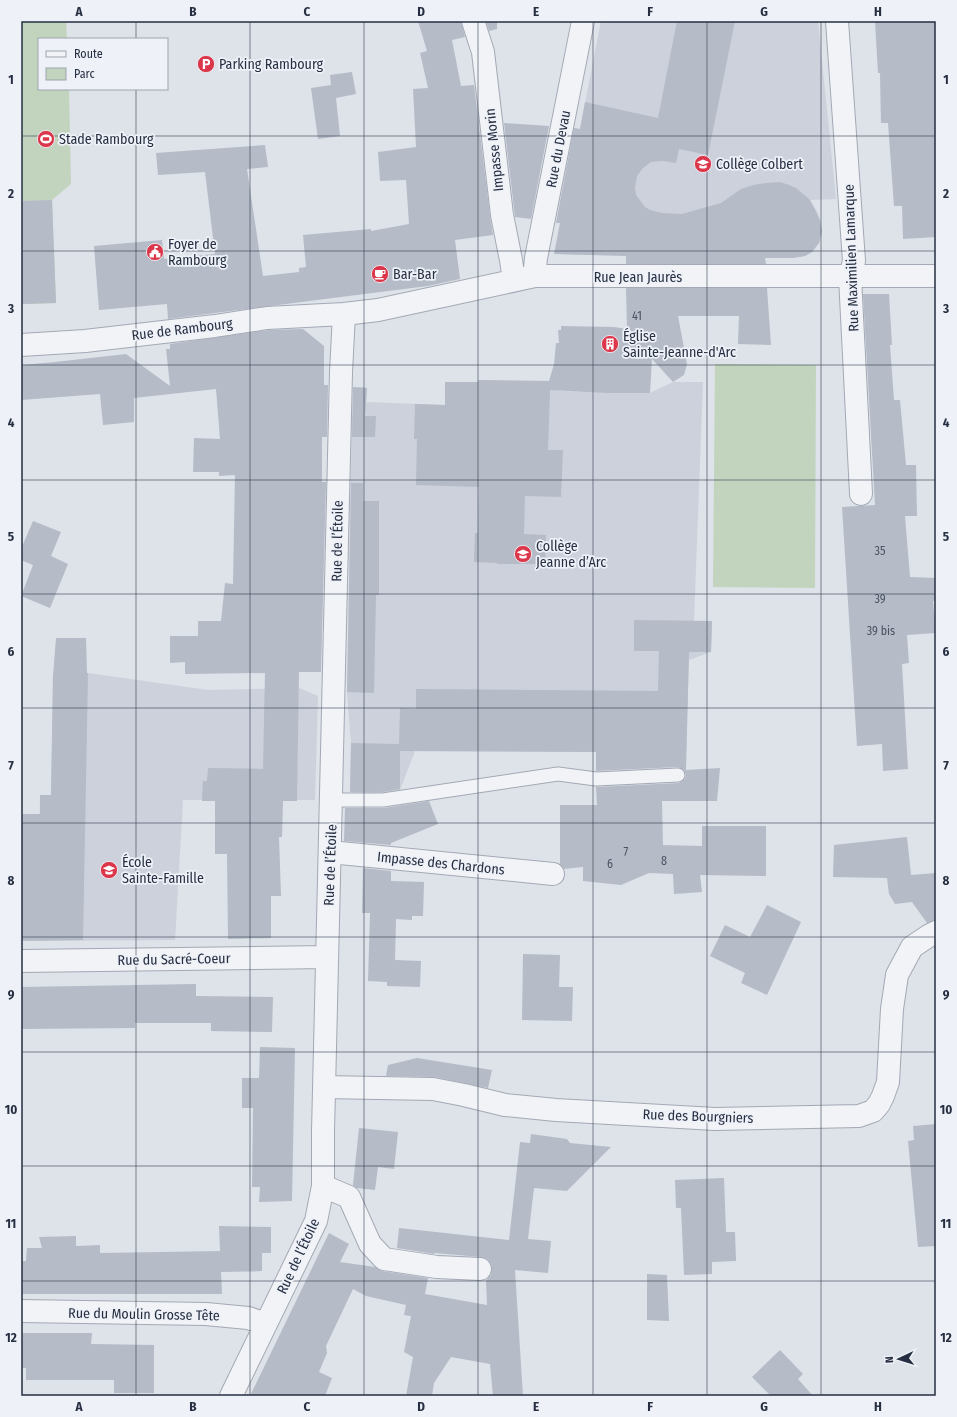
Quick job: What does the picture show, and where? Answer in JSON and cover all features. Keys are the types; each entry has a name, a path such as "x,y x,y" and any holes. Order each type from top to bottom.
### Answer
{"street":[{"name":"Impasse Morin","path":"474,21 483,52 502,215 514,280"},
{"name":"Rue du Devau","path":"535,276 536,258 583,21"},
{"name":"Rue Maximilien Lamarque","path":"837,21 854,261 850,277 861,494"},
{"name":"Rue Jean Jaurès","path":"344,314 378,310 535,276 936,276"},
{"name":"Rue de Rambourg","path":"21,345 85,341 215,326 267,318 344,314"},
{"name":"Rue de l’Étoile","path":"230,1396 316,1221 323,1186 341,372 344,314"},
{"name":"Impasse des Chardons","path":"330,852 553,874"},
{"name":"Rue des Bourgniers","path":"324,1087 433,1089 505,1105 556,1110 707,1119 859,1116 873,1111 879,1104 888,1082 892,1009 897,975 912,947 930,934 936,932"},
{"name":"Rue du Sacré-Coeur","path":"21,961 327,957"},
{"path":"323,1186 349,1197 370,1244 384,1259 437,1267 480,1269"},
{"name":"Rue du Moulin Grosse Tête","path":"21,1311 206,1314 248,1318 266,1324"}],"lane":[{"path":"332,800 383,800 558,774 596,779 678,775"}],"shaded area":[{"name":"Collège Colbert","path":"601,21 818,21 836,199 810,200 818,213 822,231 819,243 812,252 805,256 793,258 560,254 558,252"},
{"name":"Collège Jeanne d’Arc","path":"478,380 550,381 560,391 650,393 673,382 703,382 694,621 712,621 711,652 689,660 686,755 622,752 415,751 400,790 372,794 350,792 351,743 347,692 352,416 358,401 358,387 367,388 366,402 445,405 478,382"},
{"name":"École Sainte-Famille","path":"53,673 88,673 208,690 299,688 318,696 315,800 183,800 175,940 38,941 40,795 51,795"}],"green space":[{"name":"Stade Rambourg","path":"21,21 66,21 67,38 38,38 38,90 69,90 71,184 52,200 56,303 21,304"},
{"path":"715,364 816,365 815,588 713,587"}],"building":[{"path":"418,21 461,21 465,37 452,40 461,86 474,85 493,235 455,240 460,279 428,286 168,319 167,304 99,310 94,246 162,240 164,259 215,254 205,172 158,175 156,153 265,145 268,167 247,169 263,276 299,272 299,268 306,267 303,235 371,229 371,231 409,224 406,180 380,181 378,152 416,147 413,89 428,88 420,53 427,51"},
{"path":"486,21 497,21 497,29 489,31"},
{"path":"677,21 735,21 708,155 679,149 676,163 663,161 651,162 643,168 637,176 635,187 636,195 645,207 650,210 662,213 682,214 721,203 741,189 754,185 780,182 789,185 796,188 810,200 820,220 822,231 819,243 812,252 805,256 793,258 765,258 766,264 626,264 626,256 554,254 560,223 556,223 574,128 580,129 585,102 658,118"},
{"path":"875,21 936,21 936,237 903,239 902,206 894,206 888,123 881,123 880,73 878,73"},
{"path":"352,72 356,94 336,98 340,136 318,139 311,88 331,85 330,75"},
{"path":"504,123 549,126 531,219 515,217"},
{"path":"52,200 56,303 21,304 21,201"},
{"path":"626,288 767,288 771,345 738,344 739,316 678,316 687,364 684,375 673,382 652,359 650,393 607,393 550,390 548,450 563,450 561,497 525,496 524,534 546,535 545,564 497,564 474,562 475,533 478,533 479,487 416,485 417,439 414,439 415,404 445,405 445,382 478,382 478,380 549,381 554,364 556,343 559,343 558,330 561,330 561,326 614,327 627,329"},
{"path":"863,294 889,294 892,345 890,345 894,400 900,400 906,465 916,465 917,516 905,516 910,577 936,578 936,602 933,601 936,633 907,635 909,663 902,664 908,769 883,771 882,744 857,746 842,507 875,505"},
{"path":"303,329 324,346 324,385 328,385 327,437 322,437 322,482 326,482 321,672 299,672 297,801 283,801 282,837 279,837 281,896 271,896 271,938 228,939 227,854 215,854 215,801 202,801 203,781 207,781 208,768 263,769 265,673 185,674 185,662 170,663 170,636 198,636 198,621 221,621 225,583 233,584 235,475 219,476 219,472 193,472 194,438 220,439 216,389 134,398 134,422 103,425 100,394 21,400 21,365 126,354 170,386 166,349 170,349 170,344 268,330"},
{"path":"353,387 367,388 365,416 376,416 375,437 352,437"},
{"path":"351,483 363,483 363,501 379,501 379,595 376,595 374,693 347,692"},
{"path":"33,521 61,532 51,556 68,564 50,608 21,596 33,565 21,560 21,549"},
{"path":"634,620 712,621 711,652 689,652 686,770 720,768 717,801 662,801 663,845 702,846 702,826 766,826 766,876 700,875 702,892 674,894 673,874 649,873 621,885 583,881 583,867 564,869 560,864 560,805 597,805 596,787 679,783 685,779 686,775 684,770 678,767 596,771 596,752 400,751 400,789 382,792 350,792 351,743 399,744 400,708 416,709 416,689 658,691 659,651 634,651"},
{"path":"56,638 86,638 88,673 83,940 21,941 21,814 40,814 40,795 51,795 53,676"},
{"path":"429,801 438,824 391,843 391,845 344,841 345,808 384,808"},
{"path":"907,837 911,875 936,873 936,920 927,923 912,902 895,904 889,894 887,878 833,877 834,845"},
{"path":"363,868 391,871 391,881 424,882 423,916 412,916 412,920 396,919 395,960 421,961 420,987 387,986 387,982 368,981 370,913 362,913"},
{"path":"767,905 801,922 767,995 741,983 745,973 710,956 725,925 750,937"},
{"path":"523,954 560,955 559,987 573,987 572,1021 522,1020"},
{"path":"196,984 196,996 273,997 272,1032 211,1031 211,1023 135,1023 135,1028 21,1029 21,987"},
{"path":"260,1047 295,1048 292,1201 259,1202 260,1187 252,1187 253,1108 242,1108 242,1078 259,1078"},
{"path":"417,1058 492,1070 488,1088 435,1077 386,1076 388,1065"},
{"path":"936,1124 936,1246 918,1247 908,1141 914,1140 913,1126"},
{"path":"359,1128 398,1132 394,1169 378,1167 375,1190 356,1188 353,1185"},
{"path":"531,1134 567,1139 570,1143 611,1147 567,1191 534,1188 528,1239 551,1241 548,1273 515,1270 523,1396 493,1396 490,1364 451,1357 434,1383 432,1396 406,1396 413,1357 404,1352 411,1316 404,1315 406,1305 366,1296 353,1289 326,1346 327,1353 319,1372 332,1378 325,1396 250,1396 329,1233 349,1244 340,1262 375,1267 382,1271 428,1278 425,1294 487,1305 486,1280 491,1275 492,1269 491,1264 487,1259 481,1257 434,1254 397,1248 399,1228 509,1240 520,1142 530,1143"},
{"path":"724,1178 726,1232 735,1232 736,1261 712,1262 712,1274 684,1275 681,1208 676,1208 675,1180"},
{"path":"219,1226 271,1227 271,1253 262,1253 262,1271 221,1272 222,1294 21,1294 21,1261 26,1261 27,1248 42,1248 39,1237 76,1236 76,1246 100,1245 100,1253 220,1251"},
{"path":"647,1274 667,1275 669,1321 647,1320"},
{"path":"21,1333 92,1333 91,1344 154,1345 154,1393 114,1393 114,1380 26,1380 26,1368 21,1368"},
{"path":"780,1350 803,1374 798,1379 813,1396 771,1396 752,1377"}],"place":[{"name":"Parking Rambourg","path":"206,64"},
{"name":"Stade Rambourg","path":"46,139"},
{"name":"Collège Colbert","path":"703,164"},
{"name":"Foyer de Rambourg","path":"155,252"},
{"name":"Bar-Bar","path":"380,274"},
{"name":"Église Sainte-Jeanne-d'Arc","path":"610,344"},
{"name":"Collège Jeanne d’Arc","path":"523,554"},
{"name":"École Sainte-Famille","path":"109,870"}]}
